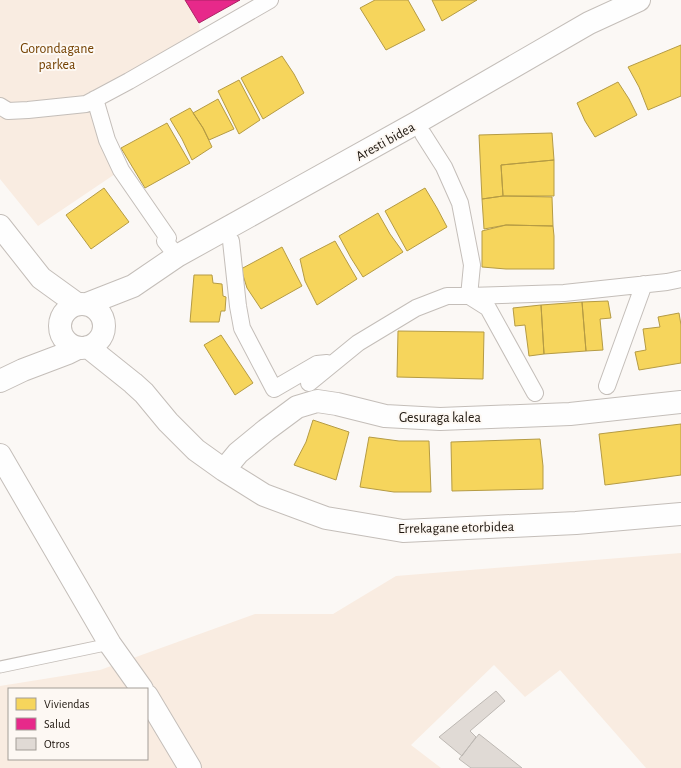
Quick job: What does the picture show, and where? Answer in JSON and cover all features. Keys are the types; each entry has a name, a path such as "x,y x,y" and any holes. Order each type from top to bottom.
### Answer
{"street":[{"path":"0,106 8,111 86,104 270,0"},
{"name":"Aresti bidea","path":"82,304 133,286 177,256 416,123 589,22 639,0"},
{"path":"95,99 107,140 121,170 164,231 168,238 165,241 177,256"},
{"path":"423,134 444,167 460,203 472,265 470,296"},
{"path":"0,226 41,278 63,337 67,342 72,346 93,338 102,316 99,311 93,306 82,304 41,278"},
{"path":"231,241 238,306 242,328 274,389 317,364 333,363"},
{"path":"309,383 358,342 416,308 447,296 564,293 681,279"},
{"path":"607,386 644,284"},
{"name":"Aresti bidea","path":"0,381 23,370 68,353 93,338 133,286"},
{"path":"470,296 488,308 535,392"},
{"path":"60,328 61,317 65,311 70,307 82,304"},
{"name":"Aresti bidea","path":"23,370 60,328"},
{"name":"Errekagane etorbidea","path":"93,338 133,383 144,393 168,422 196,450 224,470 264,495 326,518 403,531 576,523 681,514"},
{"name":"Gesuraga kalea","path":"224,470 238,453 297,407 317,401 337,404 385,416 440,419 570,414 681,402"},
{"path":"0,456 110,644 141,688"},
{"path":"148,698 190,768"}],"lane":[{"path":"0,667 110,644"}],"green space":[{"name":"Gorondagane parkea","path":"0,0 185,0 199,23 201,40 86,104 107,140 121,170 38,226 0,179"},
{"path":"681,553 681,768 646,768 560,670 525,697 494,665 411,745 441,768 0,768 0,686 100,670 255,614 333,614 396,576"}],"building: Viviendas":[{"path":"375,0 408,0 425,30 386,50 360,8"},
{"path":"432,0 477,0 442,21"},
{"path":"681,45 681,96 648,110 639,87 628,67"},
{"path":"282,56 304,93 263,119 241,78"},
{"path":"239,80 260,120 239,134 218,91"},
{"path":"618,82 637,115 595,137 585,121 577,103"},
{"path":"218,99 234,129 209,140 193,113"},
{"path":"190,108 203,128 212,147 192,160 170,119"},
{"path":"167,123 190,163 145,188 121,148"},
{"path":"552,133 554,160 501,165 503,196 482,199 479,135"},
{"path":"554,160 554,196 503,196 501,165"},
{"path":"104,188 129,222 91,249 66,215"},
{"path":"425,188 447,227 407,251 385,211"},
{"path":"503,196 552,197 553,226 506,225 484,229 482,199"},
{"path":"378,213 390,234 403,252 363,277 339,236"},
{"path":"506,225 553,226 554,269 506,269 482,267 482,231"},
{"path":"335,241 357,279 317,305 305,281 300,259"},
{"path":"282,247 302,286 261,309 247,288 241,269"},
{"path":"194,275 212,275 213,283 222,284 223,296 226,297 225,311 221,311 219,322 190,322"},
{"path":"608,301 611,318 600,319 603,350 586,351 582,302"},
{"path":"582,302 586,351 544,354 541,305"},
{"path":"541,305 544,354 529,356 525,325 515,326 513,308"},
{"path":"679,313 681,325 681,363 639,370 635,352 646,350 643,329 660,327 658,317"},
{"path":"398,331 484,332 483,379 397,377"},
{"path":"221,335 253,383 235,395 204,345"},
{"path":"313,420 349,432 336,480 294,465 306,442"},
{"path":"681,424 681,475 605,485 599,434"},
{"path":"369,437 399,441 429,441 431,492 394,492 360,487"},
{"path":"540,439 543,466 543,489 452,491 451,442"}],"building: Salud":[{"path":"185,0 240,0 199,23"}],"building: Otros":[{"path":"496,691 505,701 470,731 476,737 462,756 439,737"},
{"path":"479,734 522,768 471,768 459,759"}]}
